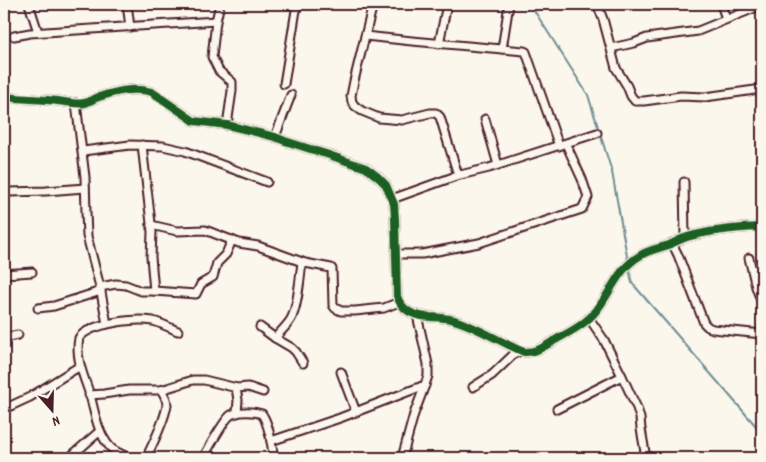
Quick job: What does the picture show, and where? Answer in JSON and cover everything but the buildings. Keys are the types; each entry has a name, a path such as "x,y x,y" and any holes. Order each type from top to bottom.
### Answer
{"street":[{"path":"29,4 38,32"},
{"path":"127,4 130,27"},
{"path":"220,4 212,57 219,71 232,82 228,124"},
{"path":"284,84 297,4"},
{"path":"373,4 354,81 351,96 352,102 362,111 384,119 402,120 436,113 440,116 458,175"},
{"path":"438,44 447,4"},
{"path":"502,49 509,4"},
{"path":"597,4 616,68 635,101 681,96 705,97 762,89"},
{"path":"720,4 726,19"},
{"path":"611,48 647,38 698,32 762,5"},
{"path":"14,36 38,32 216,21"},
{"path":"365,36 526,52 562,145 582,178 588,197 582,209 479,243 422,254 396,254"},
{"path":"4,97 85,103 124,90 146,90 152,92 194,121 228,124 275,137 366,168 386,185 394,204 396,219 397,296 399,302 407,311 418,315 456,320 521,351 530,353 570,332 589,318 624,268 641,255 672,244 685,237 728,229 762,227"},
{"path":"275,137 291,95"},
{"path":"76,103 83,151 88,236 107,324"},
{"path":"485,119 498,165"},
{"path":"392,199 458,175 498,165 597,133"},
{"path":"83,151 130,145 163,146 184,151 267,182"},
{"path":"142,145 152,225 151,257 154,291"},
{"path":"684,182 685,237"},
{"path":"4,188 5,191 10,192 85,188"},
{"path":"152,225 177,231 205,230 239,243 258,246 302,262 331,268 334,308 341,310 384,308 399,302"},
{"path":"38,308 54,306 116,284 141,291 196,294 201,284 213,277 217,263 226,254 232,240"},
{"path":"672,244 704,323 713,329 762,334"},
{"path":"749,258 762,303"},
{"path":"275,338 291,320 294,312 302,262"},
{"path":"4,274 32,272"},
{"path":"402,458 414,414 428,376 428,364 418,315"},
{"path":"589,318 604,340 638,408 646,458"},
{"path":"130,458 110,447 97,424 80,366 79,338 88,330 107,324 135,321 153,321 178,331"},
{"path":"260,327 292,348 303,363"},
{"path":"4,338 18,335"},
{"path":"473,386 492,375 514,354 521,351"},
{"path":"4,409 30,397 80,366"},
{"path":"341,372 356,412"},
{"path":"557,409 622,376"},
{"path":"89,395 129,390 161,390 193,380 210,381 236,388 248,388 263,392"},
{"path":"271,441 356,412 425,385"},
{"path":"236,388 237,412"},
{"path":"146,458 164,416 167,403 165,395 161,390"},
{"path":"203,458 228,416 237,412 258,412 262,414 271,441 274,458"},
{"path":"69,458 100,431"}],"waterway":[{"path":"530,4 588,95 612,172 628,262"},
{"path":"629,267 632,283 762,433"}],"cycle path":[{"path":"4,97 82,104 119,91 152,92 194,121 227,125 275,137 366,168 386,185 394,204 397,296 402,306 419,316 451,319 466,324 524,352 532,352 542,348 587,320 602,303 620,274 644,253 696,235 724,230 762,227"}]}
